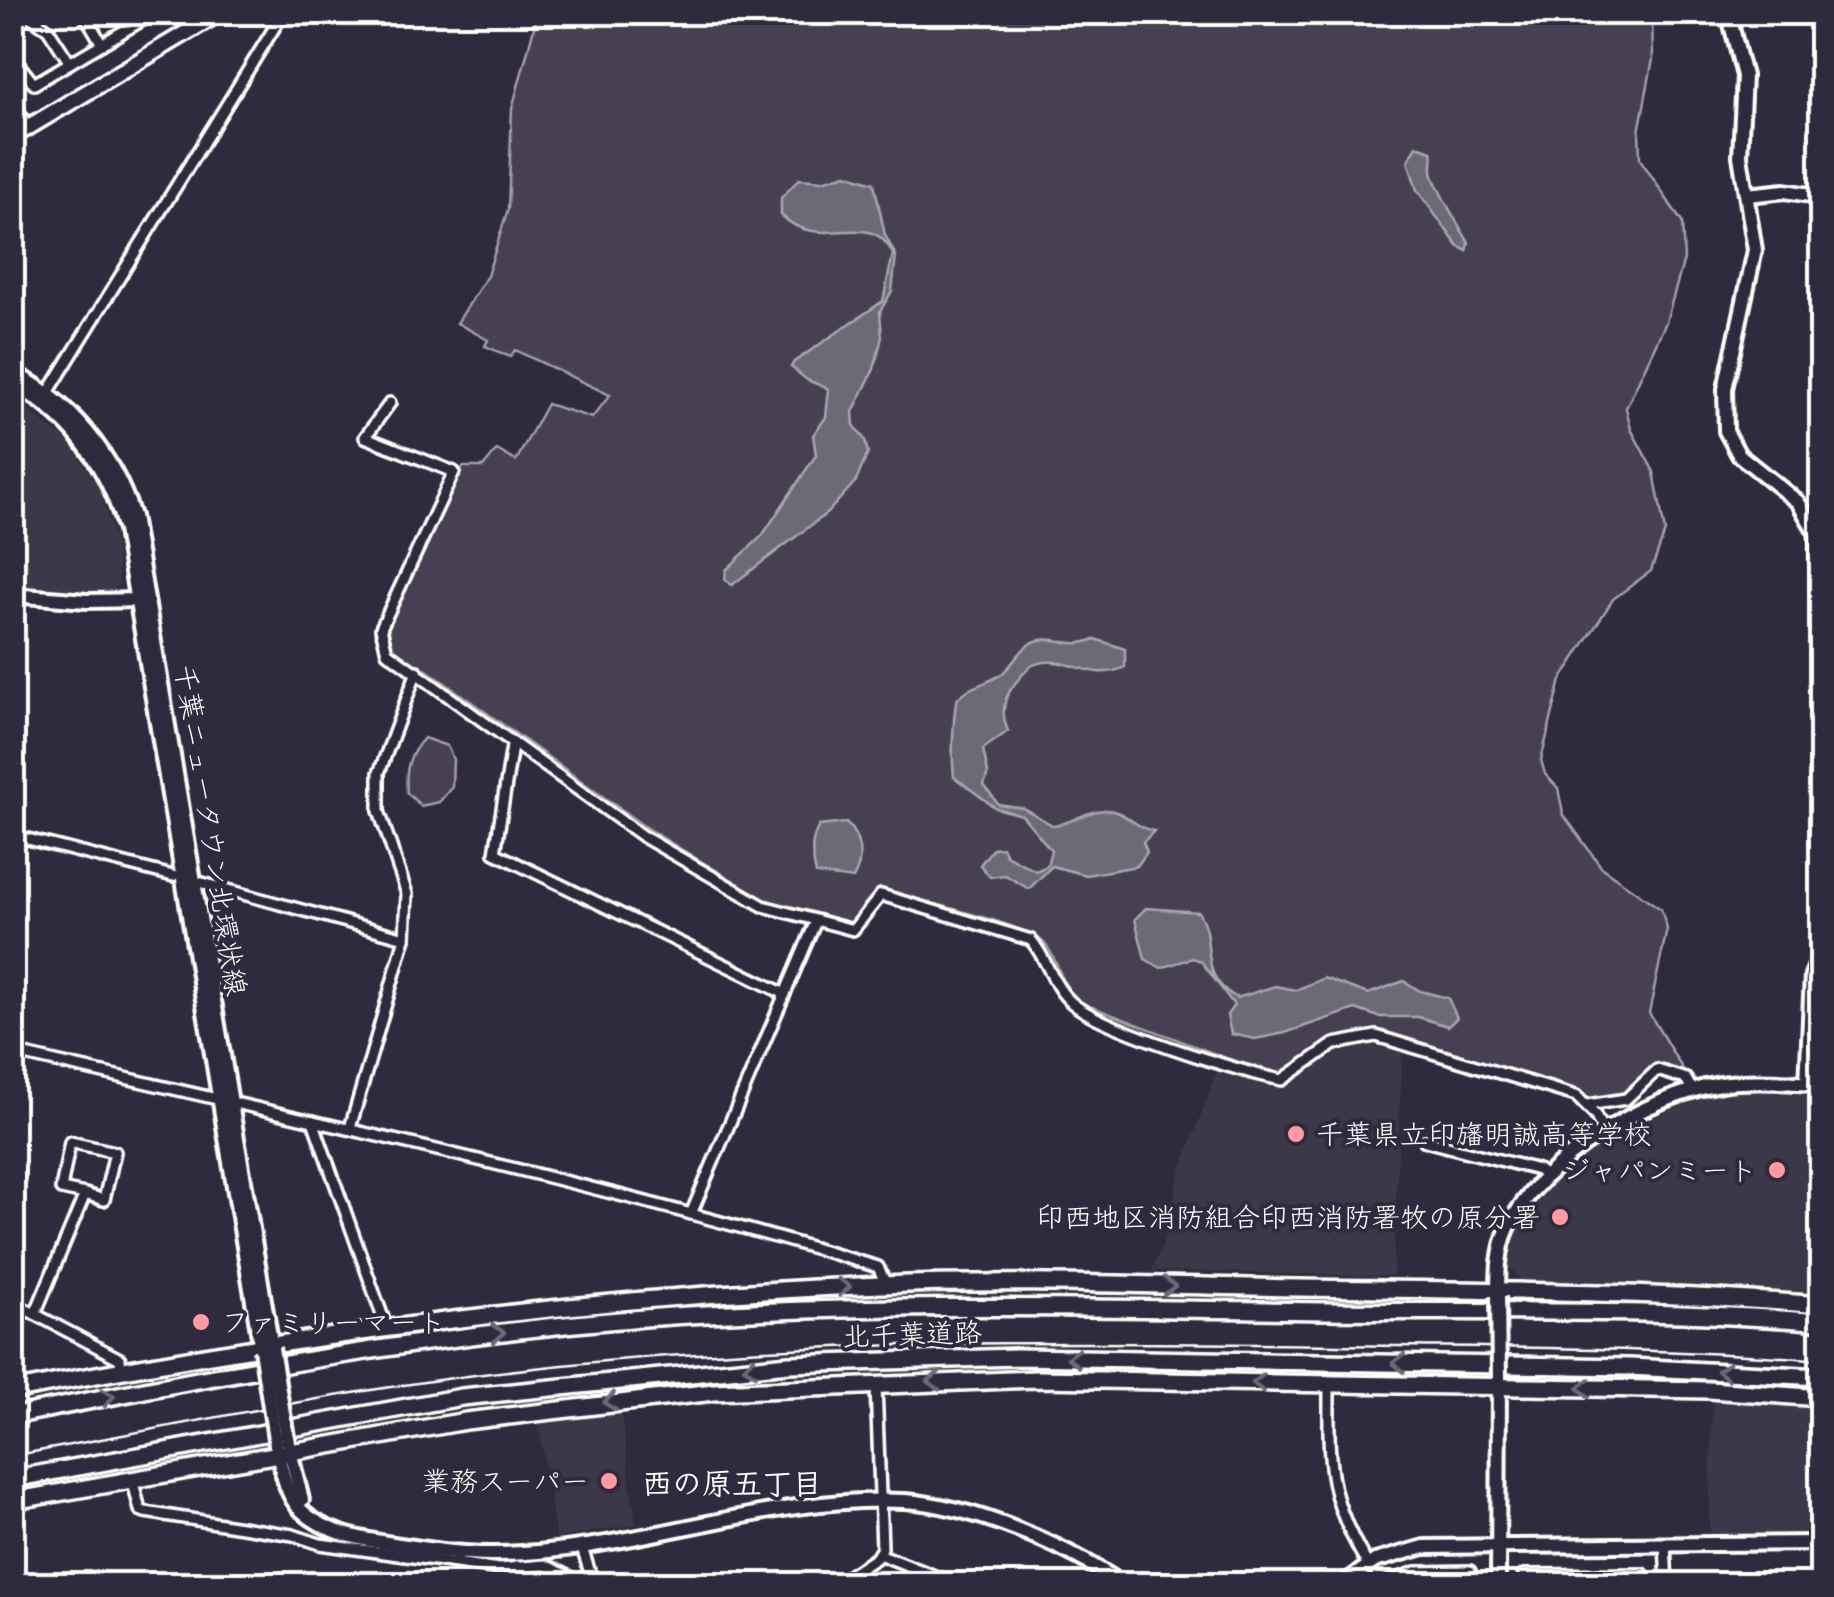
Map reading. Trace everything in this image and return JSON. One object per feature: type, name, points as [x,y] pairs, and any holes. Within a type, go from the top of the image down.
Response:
[{"type":"highway","name":"北千葉道路","points":[[12,1391],[386,1326],[636,1298],[886,1284],[1498,1293],[1822,1305]]},
{"type":"highway","name":"北千葉道路","points":[[12,1416],[319,1358],[461,1336],[644,1318],[888,1307],[1020,1306],[1632,1314],[1822,1322]]},
{"type":"highway","name":"北千葉道路","points":[[12,1478],[462,1397],[789,1364],[1017,1356],[1630,1366],[1822,1377]]},
{"type":"highway","name":"北千葉道路","points":[[12,1502],[283,1447],[626,1400],[876,1383],[1498,1382],[1822,1398]]},
{"type":"main road","points":[[12,137],[221,12]]},
{"type":"street","points":[[23,12],[48,29],[70,63]]},
{"type":"street","points":[[83,12],[102,44]]},
{"type":"street","points":[[131,12],[138,23]]},
{"type":"street","points":[[12,56],[34,84],[156,12]]},
{"type":"street","points":[[48,393],[284,12]]},
{"type":"street","points":[[1728,12],[1744,76],[1738,119],[1754,262],[1725,389],[1724,418],[1739,455],[1790,493],[1808,513],[1817,534],[1822,742]]},
{"type":"street","points":[[12,105],[28,128]]},
{"type":"street","points":[[1747,195],[1785,190],[1822,197]]},
{"type":"street","name":"千葉ニュータウン北環状線","points":[[12,372],[48,393],[82,425],[116,474],[133,516],[142,600],[283,1447],[302,1501],[327,1527],[358,1538],[469,1553],[516,1553],[580,1544]]},
{"type":"street","name":"千葉ニュータウン北環状線","points":[[12,383],[59,415],[102,468],[125,530],[195,881],[226,1103]]},
{"type":"street","points":[[390,403],[365,437],[454,472],[381,628],[386,652],[417,670],[512,746],[642,836],[763,906],[816,921],[853,930],[882,895],[1031,940],[1045,956],[1056,985],[1074,1005],[1101,1020],[1254,1074],[1282,1080],[1334,1044],[1376,1036],[1560,1090],[1588,1105],[1604,1133]]},
{"type":"street","points":[[12,594],[142,600]]},
{"type":"street","points":[[350,1128],[405,938],[407,894],[379,812],[379,772],[417,670]]},
{"type":"street","points":[[512,746],[495,853],[785,994]]},
{"type":"street","points":[[12,835],[173,876]]},
{"type":"street","points":[[195,881],[405,938]]},
{"type":"street","points":[[691,1214],[816,921]]},
{"type":"street","points":[[1498,1584],[1499,1254],[1508,1227],[1572,1152],[1693,1091],[1732,1082],[1814,1084],[1812,975],[1822,951]]},
{"type":"street","points":[[12,1052],[350,1128],[691,1214],[878,1267],[886,1284]]},
{"type":"street","points":[[1588,1105],[1626,1099],[1656,1070],[1686,1079],[1693,1091]]},
{"type":"street","points":[[314,1121],[386,1326]]},
{"type":"street","points":[[1424,1141],[1538,1170],[1547,1177]]},
{"type":"street","points":[[70,1142],[115,1152],[104,1200],[85,1194],[61,1189],[70,1142]]},
{"type":"street","points":[[35,1314],[85,1194]]},
{"type":"street","points":[[12,1302],[120,1359],[121,1370]]},
{"type":"street","points":[[836,1584],[882,1548],[876,1383]]},
{"type":"street","points":[[1328,1383],[1331,1489],[1344,1526],[1368,1565]]},
{"type":"street","points":[[132,1478],[145,1512],[292,1535],[320,1544],[499,1570],[546,1565],[580,1582],[594,1583],[580,1544],[768,1512],[878,1501],[959,1510],[1076,1558],[1122,1584]]},
{"type":"street","points":[[1343,1584],[1368,1565],[1412,1548],[1822,1543]]},
{"type":"street","points":[[1665,1544],[1667,1584]]},
{"type":"street","points":[[878,1554],[926,1579],[955,1584]]},
{"type":"street","points":[[518,1566],[519,1584]]},
{"type":"street","points":[[1382,1584],[1416,1572],[1470,1571],[1470,1584]]},
{"type":"street","points":[[1525,1584],[1524,1575],[1610,1579],[1642,1574],[1645,1584]]},
{"type":"shaded area","points":[[538,13],[1652,13],[1653,59],[1639,132],[1640,159],[1682,222],[1684,259],[1666,322],[1626,408],[1631,429],[1654,472],[1665,532],[1651,571],[1613,599],[1561,680],[1541,760],[1545,774],[1558,788],[1563,814],[1602,868],[1661,909],[1667,929],[1649,1013],[1685,1073],[1657,1065],[1621,1096],[1587,1099],[1361,1033],[1333,1042],[1286,1074],[1252,1068],[1079,1002],[1066,986],[1044,943],[1016,928],[881,890],[852,924],[765,900],[648,829],[427,670],[390,650],[386,627],[463,467],[483,467],[497,450],[516,461],[547,404],[592,418],[610,395],[515,350],[510,357],[485,346],[488,340],[457,323],[487,276],[508,209],[512,109]]},
{"type":"shaded area","points":[[1417,146],[1432,151],[1433,176],[1469,243],[1467,251],[1458,246],[1417,190],[1408,161]]},
{"type":"shaded area","points":[[846,174],[874,183],[885,235],[896,256],[892,291],[880,311],[882,337],[874,369],[853,412],[854,425],[865,440],[868,453],[856,481],[827,513],[732,585],[725,580],[726,570],[762,536],[816,455],[813,435],[826,417],[829,389],[807,380],[791,367],[883,301],[893,254],[883,240],[858,231],[812,231],[781,215],[781,198],[799,179],[822,181]]},
{"type":"shaded area","points":[[12,398],[70,443],[99,487],[116,544],[119,584],[108,595],[13,587]]},
{"type":"shaded area","points":[[1048,639],[1078,643],[1095,639],[1125,649],[1125,667],[1100,672],[1055,662],[1031,666],[1007,696],[1004,712],[1008,731],[983,749],[988,773],[984,785],[998,804],[1023,808],[1052,825],[1098,811],[1119,813],[1154,831],[1143,842],[1147,852],[1137,866],[1086,875],[1052,866],[1029,889],[1005,875],[990,877],[980,865],[993,848],[1002,847],[1006,855],[1036,871],[1047,866],[1051,850],[1022,815],[996,808],[954,777],[956,701],[966,691],[1004,672],[1034,642]]},
{"type":"shaded area","points":[[424,738],[447,746],[453,759],[452,787],[439,802],[421,806],[407,793],[407,777],[411,757]]},
{"type":"shaded area","points":[[846,823],[859,850],[859,865],[853,879],[816,874],[813,844],[819,826]]},
{"type":"shaded area","points":[[1146,908],[1198,912],[1207,934],[1211,968],[1224,989],[1237,998],[1275,986],[1296,990],[1324,978],[1368,994],[1404,981],[1420,991],[1448,998],[1457,1018],[1448,1026],[1418,1017],[1379,1017],[1355,1009],[1285,1033],[1255,1039],[1231,1034],[1227,1015],[1234,1005],[1201,961],[1193,958],[1161,968],[1145,959],[1135,919]]},
{"type":"shaded area","name":"千葉県立印旛明誠高等学校","points":[[1362,1042],[1402,1052],[1393,1276],[1152,1271],[1170,1223],[1176,1184],[1218,1068],[1280,1085],[1291,1083],[1336,1048]]},
{"type":"shaded area","points":[[1731,1091],[1821,1094],[1821,1295],[1523,1282],[1507,1265],[1518,1222],[1537,1196],[1599,1142],[1696,1098]]},
{"type":"shaded area","points":[[1712,1400],[1821,1408],[1821,1536],[1709,1537]]},
{"type":"shaded area","points":[[621,1413],[636,1525],[556,1538],[538,1421]]},
{"type":"railway","points":[[12,1456],[397,1386],[526,1369],[729,1352],[931,1344],[1134,1343],[1580,1349],[1822,1360]]},
{"type":"place","name":"千葉県立印旛明誠高等学校","points":[[1296,1134]]},
{"type":"place","name":"ジャパンミート","points":[[1777,1170]]},
{"type":"place","name":"印西地区消防組合印西消防署牧の原分署","points":[[1560,1217]]},
{"type":"place","name":"ファミリーマート","points":[[201,1322]]},
{"type":"place","name":"業務スーパー","points":[[609,1481]]},
{"type":"district","name":"西の原五丁目","points":[[732,1484]]}]
